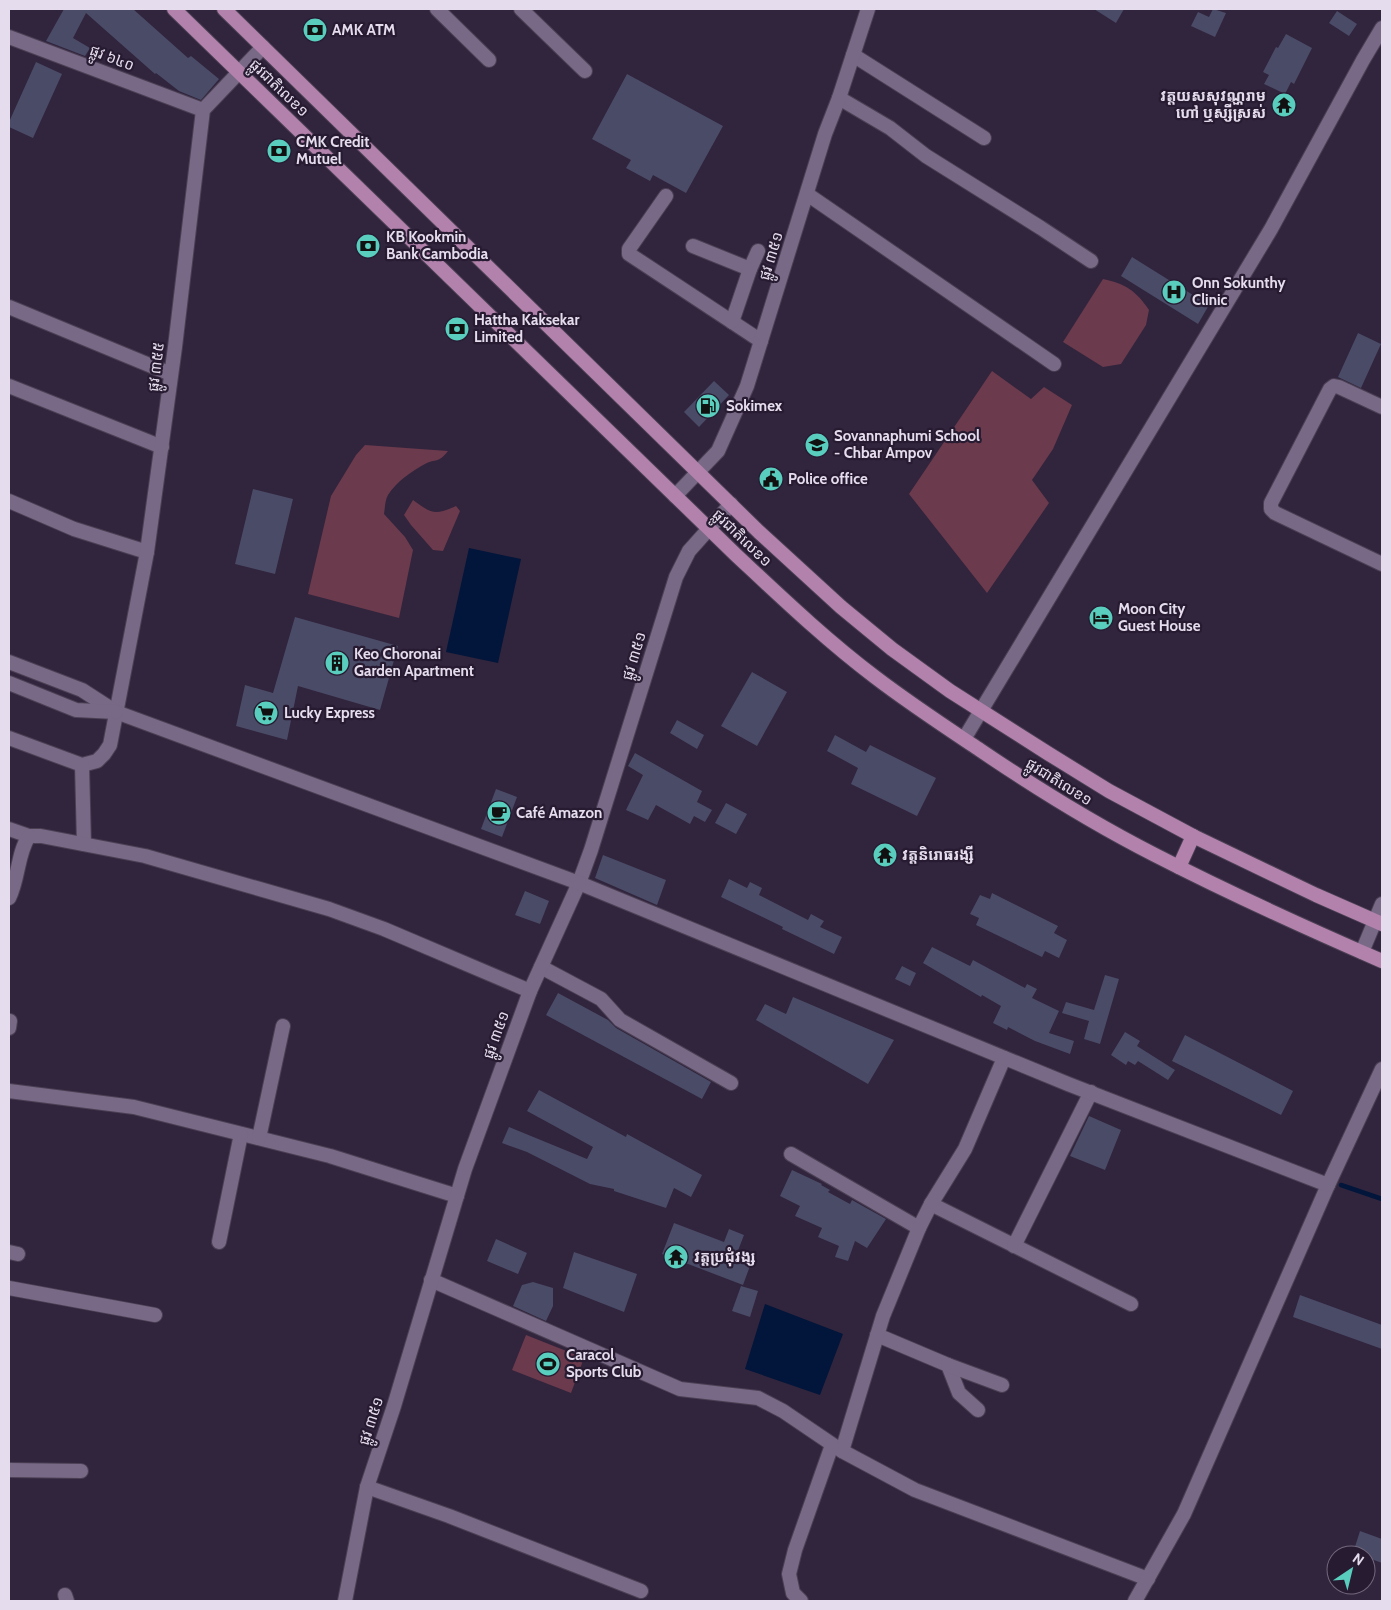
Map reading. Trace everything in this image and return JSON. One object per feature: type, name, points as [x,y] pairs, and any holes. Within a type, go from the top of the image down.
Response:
[{"type":"highway","name":"ផ្លូវជាតិលេខ១","points":[[174,9],[708,528],[823,635],[875,677],[1031,784],[1091,820],[1179,867],[1306,928],[1382,961]]},
{"type":"highway","name":"ផ្លូវជាតិលេខ១","points":[[224,9],[731,504],[841,607],[892,649],[950,691],[1109,791],[1193,836],[1316,895],[1378,922]]},
{"type":"highway","points":[[1179,867],[1193,836]]},
{"type":"street","points":[[437,9],[489,60]]},
{"type":"street","points":[[521,9],[585,71]]},
{"type":"street","name":"ផ្លូវ ៣៥១","points":[[675,496],[718,451],[746,386],[825,134],[839,98],[868,9]]},
{"type":"street","points":[[964,739],[1271,229],[1382,28]]},
{"type":"street","name":"ផ្លូវ ៦៤០","points":[[9,36],[203,110]]},
{"type":"street","points":[[203,110],[263,47]]},
{"type":"street","points":[[853,55],[984,138]]},
{"type":"street","points":[[839,98],[890,128],[926,156],[1041,228],[1091,262]]},
{"type":"street","name":"ផ្លូវ ៣៥៥","points":[[82,764],[96,761],[110,745],[147,552],[162,447],[203,110]]},
{"type":"street","points":[[807,194],[1054,364]]},
{"type":"street","points":[[666,196],[629,249],[629,254],[761,341]]},
{"type":"street","points":[[693,246],[750,269]]},
{"type":"street","points":[[732,322],[758,251]]},
{"type":"street","points":[[9,307],[171,374]]},
{"type":"street","points":[[9,386],[162,447]]},
{"type":"street","points":[[1382,407],[1339,387],[1334,386],[1330,388],[1271,503],[1271,508],[1275,513],[1382,564]]},
{"type":"street","points":[[9,502],[74,528],[147,552]]},
{"type":"street","name":"ផ្លូវ ៣៥១","points":[[345,1601],[367,1487],[487,1105],[530,991],[591,850],[676,577],[689,551],[731,504]]},
{"type":"street","points":[[9,662],[82,690],[116,712],[578,883],[1004,1058],[1328,1185]]},
{"type":"street","points":[[9,683],[76,710],[116,712]]},
{"type":"street","points":[[9,738],[82,764],[84,844]]},
{"type":"street","points":[[9,829],[29,836],[41,836],[145,856],[329,909],[384,929],[530,991]]},
{"type":"street","points":[[9,898],[17,877],[24,844],[29,836]]},
{"type":"street","points":[[1362,952],[1378,922],[1382,904]]},
{"type":"street","points":[[541,967],[601,999],[620,1020],[731,1083]]},
{"type":"street","points":[[258,1138],[283,1026]]},
{"type":"street","points":[[801,1601],[793,1593],[789,1574],[795,1550],[837,1448],[877,1335],[919,1228],[931,1204],[965,1149],[1004,1058]]},
{"type":"street","points":[[1135,1601],[1184,1514],[1328,1185],[1382,1070]]},
{"type":"street","points":[[9,1091],[134,1107],[330,1156],[457,1196]]},
{"type":"street","points":[[1014,1246],[1090,1092]]},
{"type":"street","points":[[219,1242],[241,1134]]},
{"type":"street","points":[[792,1154],[919,1228]]},
{"type":"street","points":[[931,1204],[1131,1304]]},
{"type":"street","points":[[431,1280],[680,1389],[758,1398],[783,1411],[837,1448],[915,1490],[1148,1579]]},
{"type":"street","points":[[9,1288],[155,1315]]},
{"type":"street","points":[[877,1335],[1002,1385]]},
{"type":"street","points":[[948,1365],[959,1393],[978,1410]]},
{"type":"street","points":[[9,1470],[81,1471]]},
{"type":"street","points":[[367,1487],[449,1516],[641,1591]]},
{"type":"shaded area","points":[[1103,279],[1130,289],[1149,310],[1146,325],[1121,364],[1103,367],[1063,342]]},
{"type":"shaded area","points":[[992,371],[1031,399],[1044,387],[1072,405],[1053,449],[1032,480],[1049,503],[987,593],[909,494]]},
{"type":"shaded area","points":[[365,445],[448,451],[439,459],[425,464],[405,477],[391,490],[386,499],[384,514],[405,537],[413,550],[399,618],[308,594],[331,496],[356,455]]},
{"type":"shaded area","points":[[413,500],[433,512],[443,511],[456,506],[460,511],[443,551],[433,550],[404,515]]},
{"type":"shaded area","name":"Caracol Sports Club","points":[[526,1335],[584,1358],[571,1393],[512,1370]]},
{"type":"water","points":[[469,548],[521,559],[498,663],[446,652]]},
{"type":"water","points":[[765,1304],[843,1334],[820,1395],[745,1369]]},
{"type":"building","points":[[64,9],[133,9],[188,58],[191,56],[219,79],[201,100],[179,91],[155,74],[86,13],[73,38],[90,48],[85,56],[46,41]]},
{"type":"building","points":[[1094,9],[1124,9],[1116,23]]},
{"type":"building","points":[[1213,9],[1226,13],[1215,37],[1191,26],[1198,12],[1209,17]]},
{"type":"building","points":[[1337,11],[1357,24],[1349,36],[1329,23]]},
{"type":"building","points":[[1286,34],[1312,48],[1294,84],[1291,82],[1285,94],[1264,84],[1269,75],[1263,72],[1276,47],[1278,48]]},
{"type":"building","points":[[36,62],[62,74],[33,138],[9,127],[9,122]]},
{"type":"building","points":[[627,74],[723,126],[686,193],[653,175],[650,181],[626,168],[631,160],[592,139]]},
{"type":"building","points":[[1132,257],[1209,305],[1198,324],[1121,276]]},
{"type":"building","points":[[1358,333],[1381,344],[1361,388],[1338,377]]},
{"type":"building","points":[[714,381],[729,395],[699,427],[684,412]]},
{"type":"building","points":[[253,489],[293,499],[275,574],[235,564]]},
{"type":"building","name":"Keo Choronai Garden Apartment","points":[[295,617],[398,646],[380,710],[298,686],[287,740],[236,726],[245,685],[273,693]]},
{"type":"building","points":[[752,672],[787,692],[757,746],[721,726]]},
{"type":"building","points":[[677,720],[704,735],[697,749],[670,733]]},
{"type":"building","points":[[835,735],[866,752],[870,745],[936,778],[917,816],[851,784],[858,768],[827,751]]},
{"type":"building","points":[[635,753],[702,791],[697,802],[712,810],[705,822],[694,816],[690,824],[656,805],[648,820],[626,810],[643,775],[628,766]]},
{"type":"building","name":"Café Amazon","points":[[496,789],[517,797],[502,837],[481,829]]},
{"type":"building","points":[[726,803],[747,814],[736,834],[715,823]]},
{"type":"building","points":[[603,855],[666,880],[657,905],[595,878]]},
{"type":"building","points":[[729,879],[747,888],[750,882],[762,888],[759,895],[808,920],[811,914],[824,921],[820,927],[842,937],[834,954],[721,897]]},
{"type":"building","points":[[525,891],[549,901],[540,924],[515,915]]},
{"type":"building","points":[[992,893],[1058,926],[1054,933],[1067,940],[1059,958],[1045,951],[1042,957],[976,925],[979,918],[970,914],[980,895],[990,899]]},
{"type":"building","points":[[932,947],[970,966],[973,960],[1025,988],[1027,984],[1037,989],[1032,998],[1059,1011],[1049,1033],[1074,1041],[1070,1054],[1035,1041],[1008,1027],[1007,1030],[993,1023],[1001,1006],[982,995],[981,997],[923,963]]},
{"type":"building","points":[[902,966],[916,973],[910,986],[895,979]]},
{"type":"building","points":[[1105,975],[1119,979],[1100,1044],[1084,1039],[1089,1021],[1062,1013],[1066,1002],[1094,1010]]},
{"type":"building","points":[[558,993],[608,1020],[616,1028],[711,1082],[702,1099],[546,1015]]},
{"type":"building","points":[[793,997],[894,1040],[868,1084],[756,1020],[765,1004],[786,1014]]},
{"type":"building","points":[[1125,1032],[1140,1041],[1137,1046],[1175,1070],[1168,1080],[1138,1061],[1135,1065],[1128,1061],[1126,1065],[1111,1055]]},
{"type":"building","points":[[1185,1035],[1293,1091],[1281,1115],[1172,1061]]},
{"type":"building","points":[[539,1090],[626,1137],[627,1134],[702,1175],[691,1197],[674,1188],[666,1208],[614,1191],[614,1189],[590,1184],[527,1152],[502,1143],[509,1127],[587,1159],[593,1147],[527,1111]]},
{"type":"building","points":[[1089,1116],[1121,1130],[1105,1170],[1070,1156]]},
{"type":"building","points":[[792,1170],[822,1184],[830,1190],[828,1192],[850,1204],[852,1200],[886,1219],[867,1248],[855,1241],[848,1261],[835,1257],[839,1246],[818,1237],[822,1228],[795,1216],[800,1206],[780,1196]]},
{"type":"building","points":[[674,1223],[724,1242],[729,1229],[744,1235],[734,1261],[750,1266],[743,1285],[662,1254]]},
{"type":"building","points":[[496,1239],[527,1253],[518,1274],[487,1261]]},
{"type":"building","points":[[574,1252],[637,1274],[624,1312],[563,1288]]},
{"type":"building","points":[[533,1282],[553,1288],[553,1306],[546,1321],[513,1306],[522,1285]]},
{"type":"building","points":[[741,1286],[758,1291],[750,1317],[732,1311]]},
{"type":"building","points":[[1300,1295],[1382,1325],[1382,1349],[1293,1317]]},
{"type":"building","points":[[1360,1531],[1382,1539],[1382,1563],[1376,1561],[1376,1545],[1356,1545]]},
{"type":"waterway","points":[[1341,1185],[1382,1199]]},
{"type":"place","name":"AMK ATM","points":[[315,30]]},
{"type":"place","name":"វត្តយសសុវណ្ណរាម ហៅ ឬស្សីស្រស់","points":[[1284,105]]},
{"type":"place","name":"CMK Credit Mutuel","points":[[279,151]]},
{"type":"place","name":"KB Kookmin Bank Cambodia","points":[[368,246]]},
{"type":"place","name":"Onn Sokunthy Clinic","points":[[1174,292]]},
{"type":"place","name":"Hattha Kaksekar Limited","points":[[457,329]]},
{"type":"place","name":"Sokimex","points":[[708,406]]},
{"type":"place","name":"Sovannaphumi School - Chbar Ampov","points":[[817,445]]},
{"type":"place","name":"Police office","points":[[771,479]]},
{"type":"place","name":"Moon City Guest House","points":[[1101,618]]},
{"type":"place","name":"Keo Choronai Garden Apartment","points":[[337,663]]},
{"type":"place","name":"Lucky Express","points":[[266,713]]},
{"type":"place","name":"Café Amazon","points":[[499,813]]},
{"type":"place","name":"វត្តនិរោធរង្សី","points":[[885,855]]},
{"type":"place","name":"វត្តប្រជុំវង្ស","points":[[676,1257]]},
{"type":"place","name":"Caracol Sports Club","points":[[548,1364]]}]
